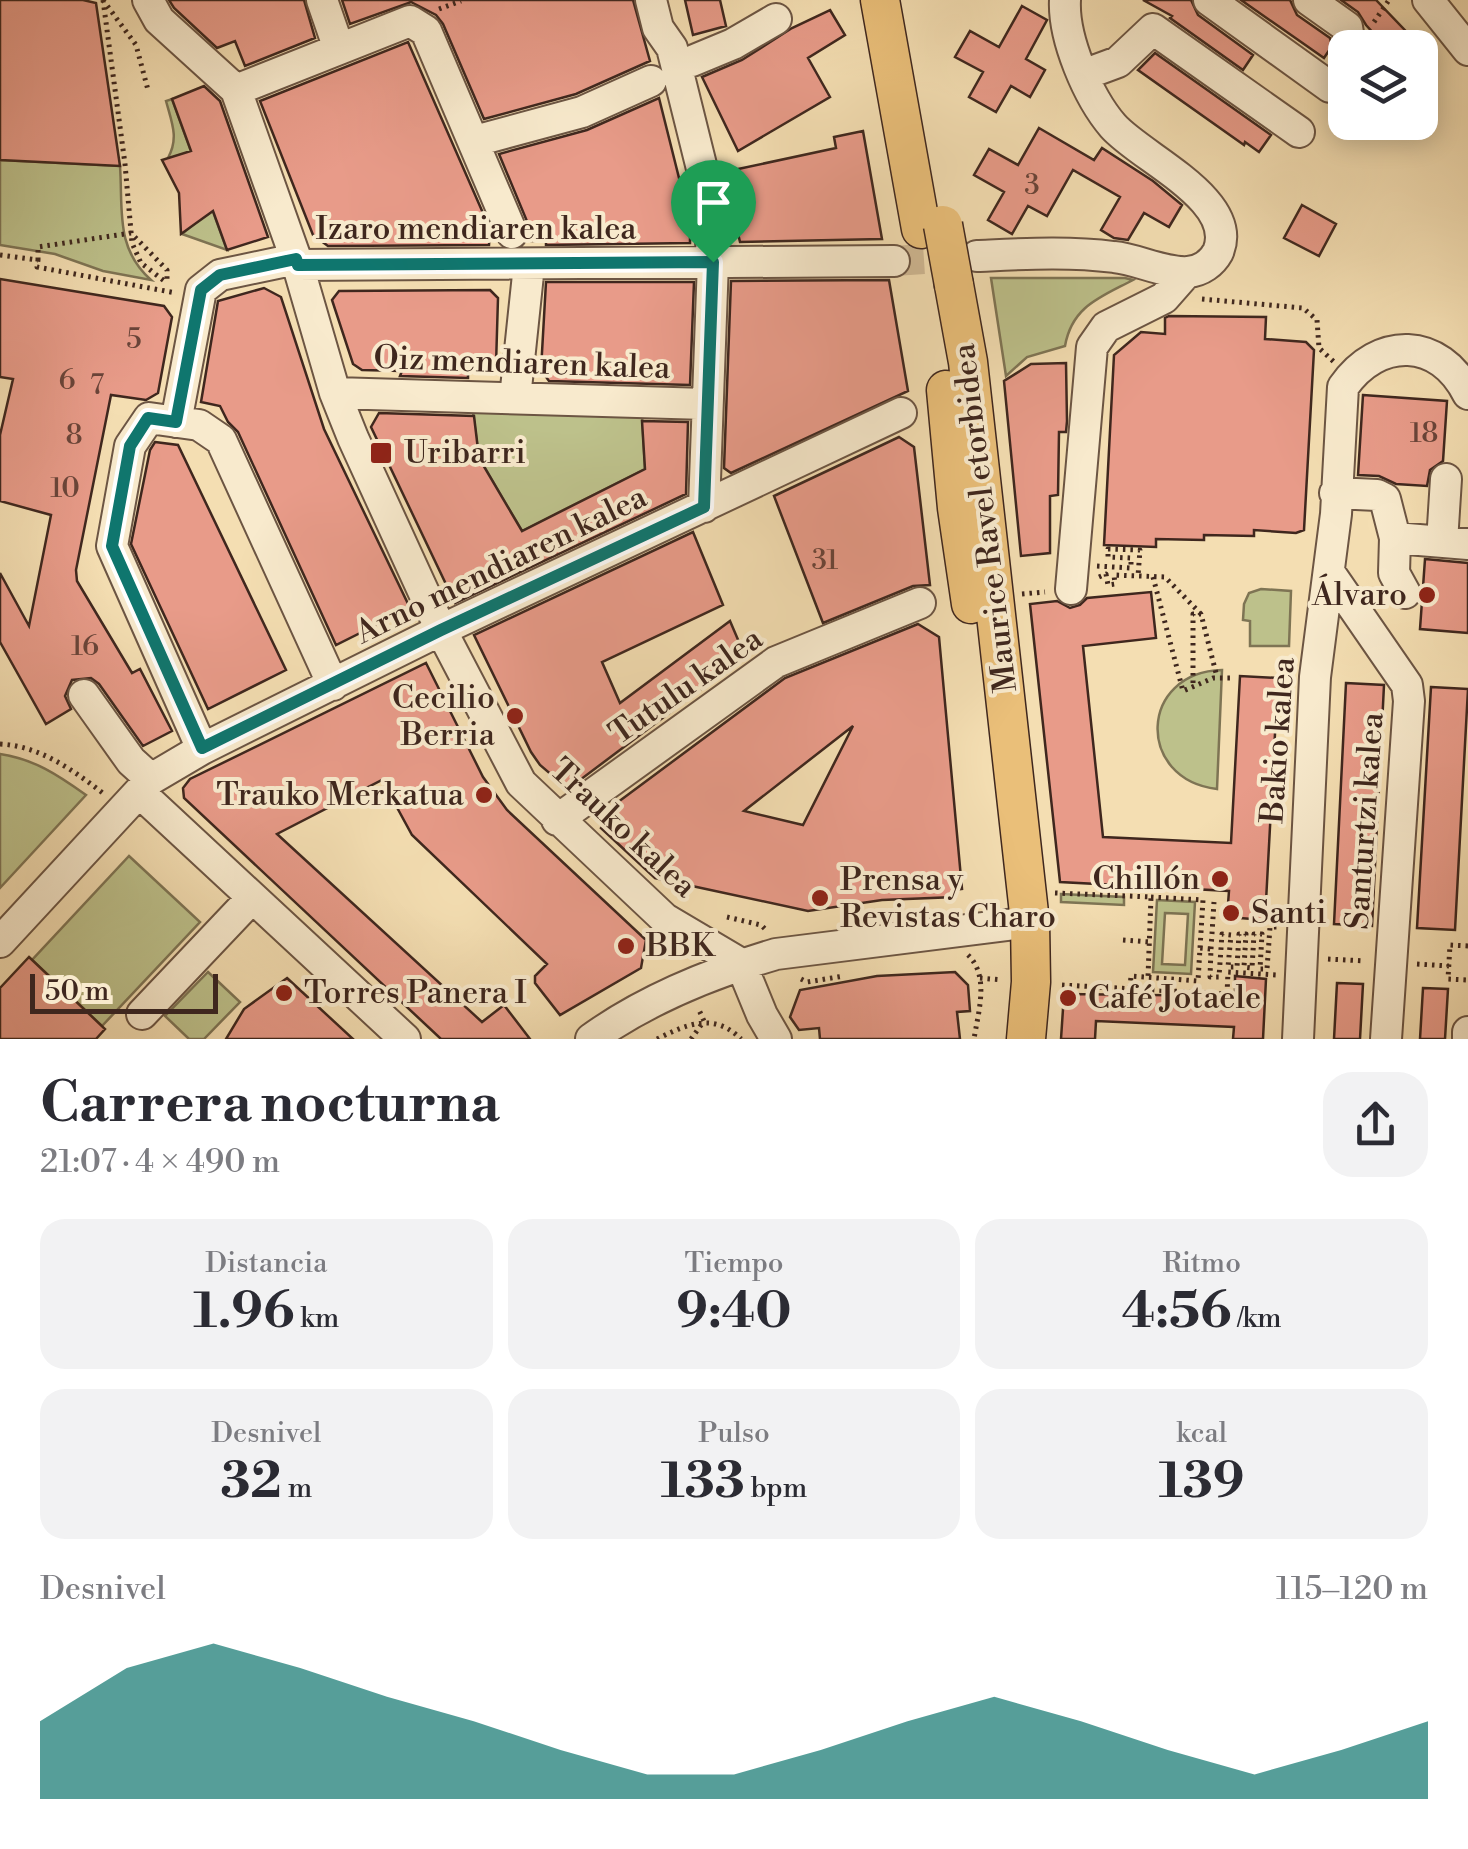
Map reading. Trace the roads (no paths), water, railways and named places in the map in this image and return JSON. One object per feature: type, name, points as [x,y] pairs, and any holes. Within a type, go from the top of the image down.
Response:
[{"type":"main road","name":"Maurice Ravel etorbidea","points":[[880,0],[932,227],[954,277],[968,362],[997,613],[1018,923],[999,1039]]},
{"type":"main road","name":"Maurice Ravel etorbidea","points":[[902,0],[932,227]]},
{"type":"main road","name":"Maurice Ravel etorbidea","points":[[954,277],[944,367],[957,508],[1018,923],[1032,982],[1026,1039]]},
{"type":"street","name":"Trauko kalea","points":[[148,0],[159,20],[236,90],[297,262],[335,392],[441,630],[521,783],[665,918],[741,964]]},
{"type":"street","points":[[322,0],[339,48]]},
{"type":"street","points":[[651,0],[658,28],[672,48],[705,182],[713,262],[704,507]]},
{"type":"street","points":[[954,277],[1102,256],[1186,273],[1203,268],[1215,258],[1222,240],[1219,219],[1205,201],[1114,127],[1088,88],[1064,16],[1065,0]]},
{"type":"street","points":[[1209,0],[1328,85]]},
{"type":"street","points":[[1309,0],[1347,30]]},
{"type":"street","points":[[1428,0],[1468,50]]},
{"type":"street","points":[[236,90],[421,16],[512,233]]},
{"type":"street","points":[[692,61],[733,44],[776,18]]},
{"type":"street","points":[[1083,75],[1118,62],[1153,28],[1299,132]]},
{"type":"street","points":[[475,141],[582,112],[650,80]]},
{"type":"street","name":"Izaro mendiaren kalea","points":[[187,423],[201,290],[220,275],[297,262],[529,265],[894,261]]},
{"type":"street","points":[[514,398],[529,265]]},
{"type":"street","points":[[1071,589],[1092,347],[1106,327],[1164,298],[1186,273]]},
{"type":"street","name":"Bakio kalea","points":[[1298,1039],[1315,678],[1336,514],[1343,387],[1350,376],[1375,356],[1407,350],[1442,360],[1460,377],[1468,394]]},
{"type":"street","name":"Oiz mendiaren kalea","points":[[335,392],[706,404]]},
{"type":"street","name":"Arno mendiaren kalea","points":[[0,942],[145,786],[202,748],[441,630],[901,413]]},
{"type":"street","points":[[202,748],[112,546],[130,446],[148,418],[187,423],[325,688]]},
{"type":"street","points":[[1395,538],[1455,543],[1446,479]]},
{"type":"street","points":[[1335,493],[1377,495],[1384,499],[1395,538],[1394,573],[1404,593]]},
{"type":"street","name":"Santurtzi kalea","points":[[1329,572],[1407,685],[1386,1039]]},
{"type":"street","name":"Tutulu kalea","points":[[557,820],[776,662],[920,603]]},
{"type":"street","points":[[84,694],[145,786],[252,898],[405,1039]]},
{"type":"street","points":[[142,1014],[252,898]]},
{"type":"street","points":[[591,1039],[624,1015],[741,964],[776,954],[1018,923]]},
{"type":"street","points":[[741,964],[776,1039]]},
{"type":"tunnel","points":[[894,261],[971,256]]},
{"type":"place","name":"Uribarri","points":[[381,453]]},
{"type":"place","name":"Álvaro","points":[[1427,595]]},
{"type":"place","name":"Cecilio Berria","points":[[515,716]]},
{"type":"place","name":"Trauko Merkatua","points":[[484,795]]},
{"type":"place","name":"Chillón","points":[[1220,879]]},
{"type":"place","name":"Prensa y Revistas Charo","points":[[820,898]]},
{"type":"place","name":"Santi","points":[[1231,913]]},
{"type":"place","name":"BBK","points":[[626,946]]},
{"type":"place","name":"Torres Panera I","points":[[284,993]]},
{"type":"place","name":"Café Jotaele","points":[[1068,998]]}]
